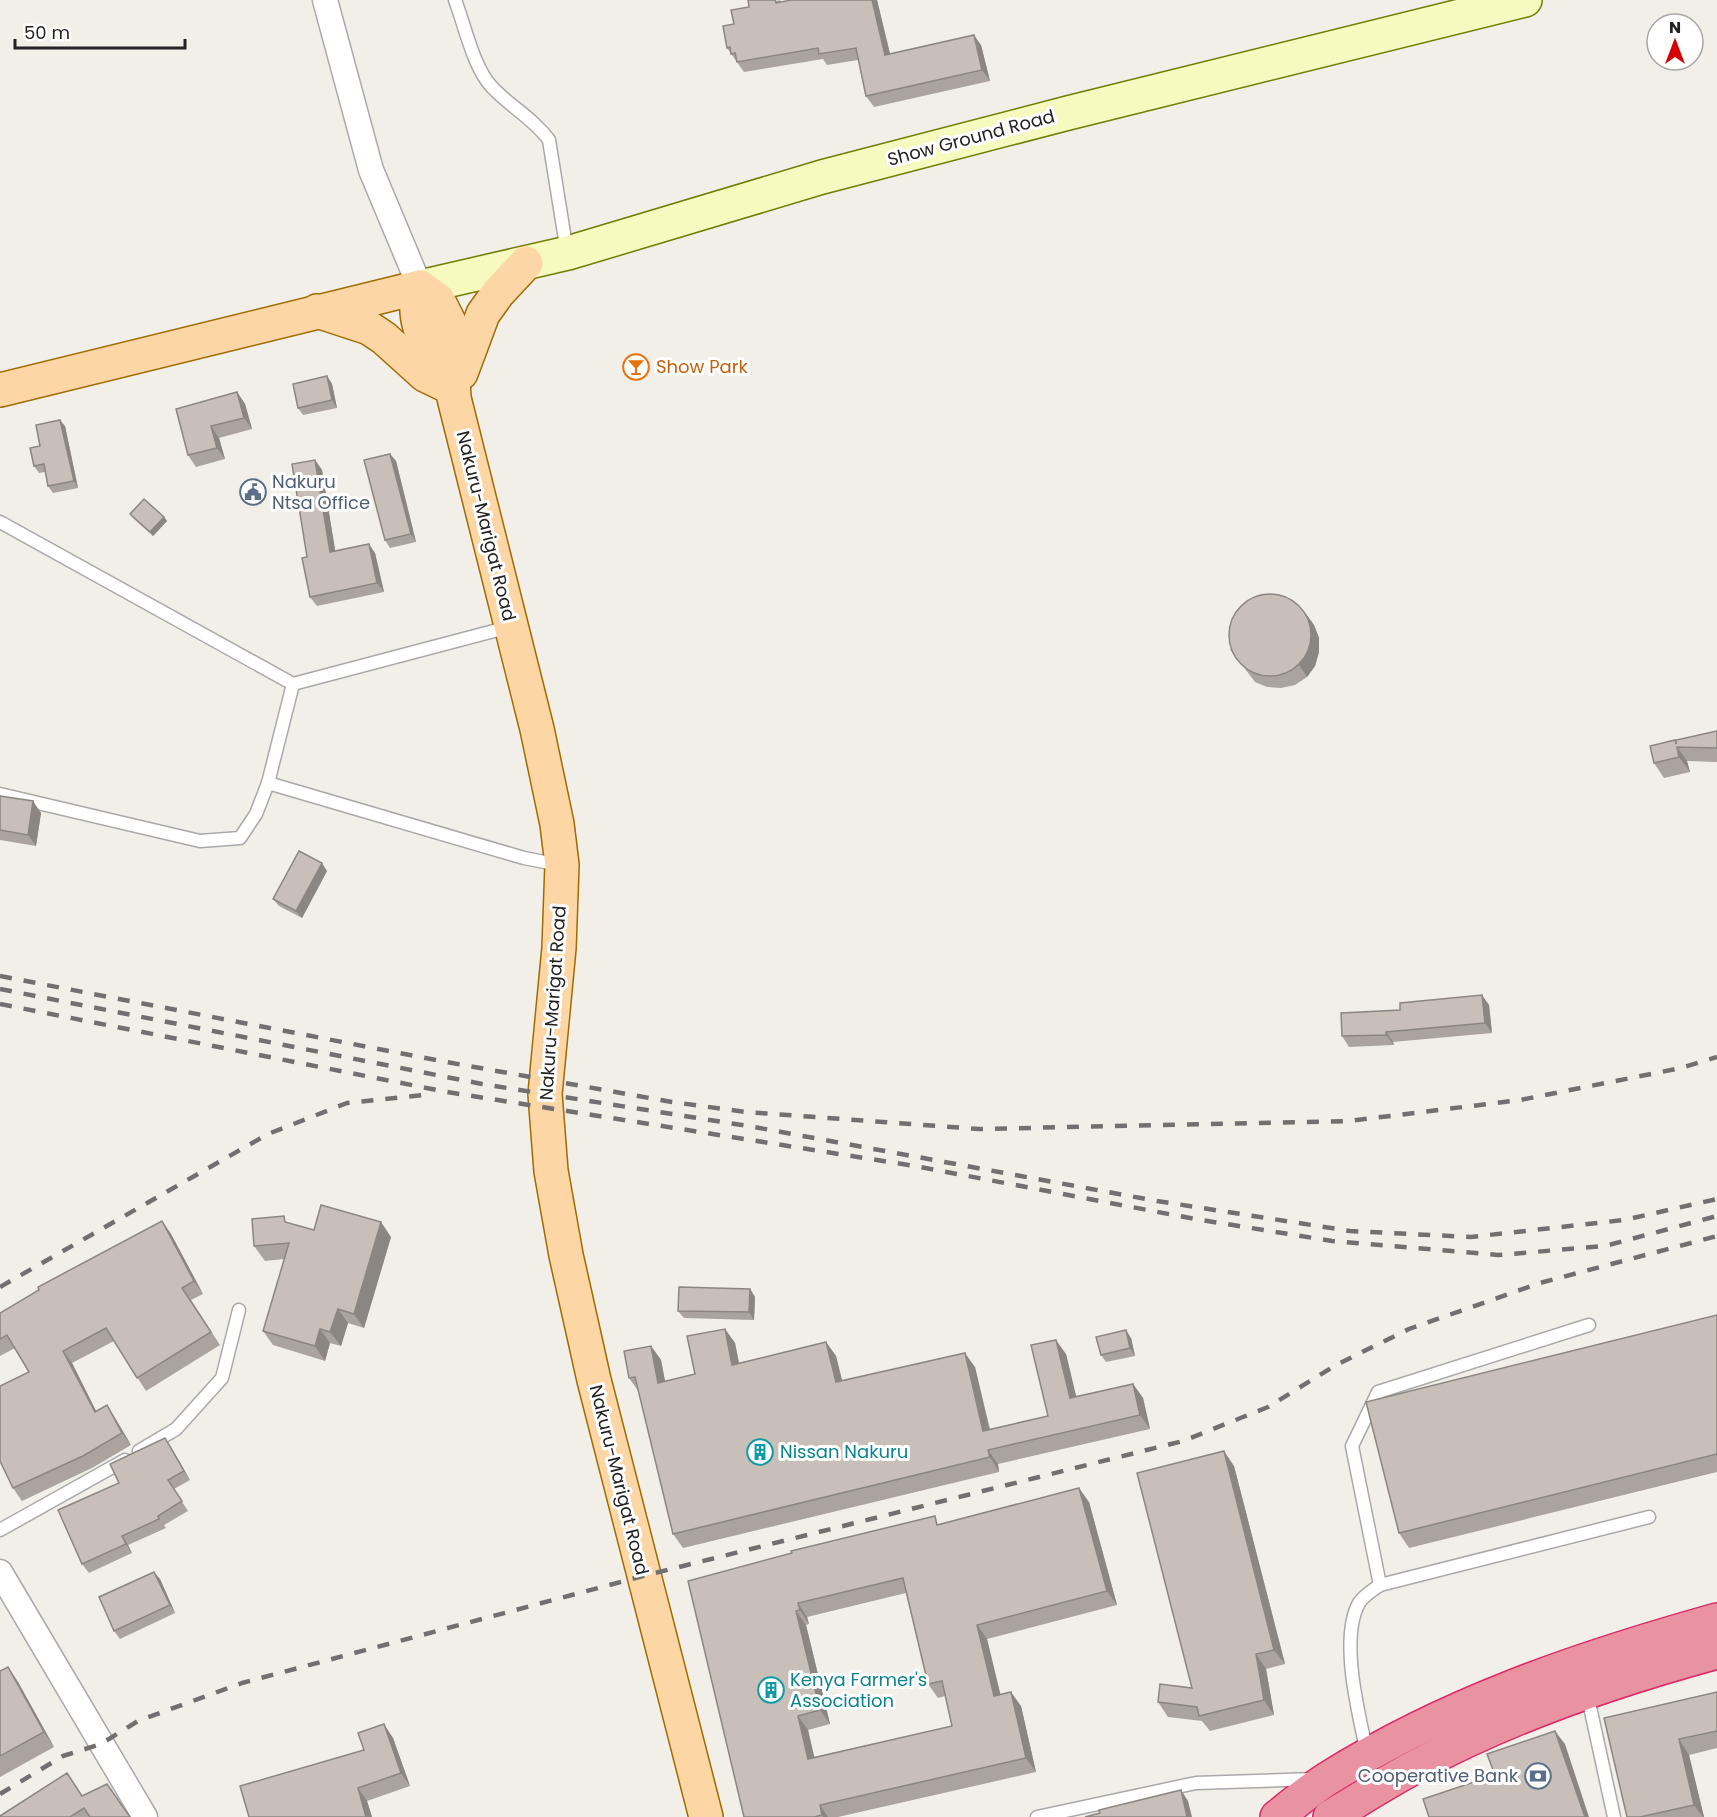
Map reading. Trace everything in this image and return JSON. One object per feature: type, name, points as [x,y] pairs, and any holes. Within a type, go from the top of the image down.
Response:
[{"type":"highway","points":[[1277,1817],[1326,1779],[1429,1722],[1497,1692],[1607,1650],[1717,1620]]},
{"type":"highway","points":[[1330,1817],[1413,1767],[1485,1733],[1587,1693],[1717,1652]]},
{"type":"main road","name":"Show Ground Road","points":[[420,287],[568,253],[822,177],[1068,113],[1525,0]]},
{"type":"main road","points":[[317,311],[369,328],[384,338],[425,375],[452,390],[483,314],[498,293],[526,263]]},
{"type":"main road","points":[[0,390],[420,287]]},
{"type":"main road","name":"Nakuru-Marigat Road","points":[[420,287],[438,300],[450,324],[452,390],[511,626],[557,824],[562,866],[559,948],[545,1080],[551,1171],[566,1255],[594,1380],[706,1817]]},
{"type":"street","points":[[325,0],[371,170],[420,287]]},
{"type":"street","points":[[0,1572],[145,1817]]},
{"type":"lane","points":[[455,0],[480,72],[491,87],[527,116],[549,140],[568,253]]},
{"type":"lane","points":[[0,522],[293,684],[511,626]]},
{"type":"lane","points":[[0,794],[200,841],[240,838],[256,814],[268,783],[293,684]]},
{"type":"lane","points":[[268,783],[524,858],[562,866]]},
{"type":"lane","points":[[0,1530],[176,1429],[222,1378],[239,1310]]},
{"type":"lane","points":[[1380,1585],[1352,1446],[1378,1392],[1589,1325]]},
{"type":"lane","points":[[1368,1756],[1353,1685],[1351,1628],[1359,1602],[1380,1585],[1649,1517]]},
{"type":"lane","points":[[1587,1693],[1614,1817]]},
{"type":"lane","points":[[1037,1817],[1196,1783],[1326,1779]]},
{"type":"building","points":[[748,0],[775,0],[776,3],[791,0],[872,0],[885,55],[974,35],[982,70],[866,96],[856,48],[819,54],[818,48],[737,62],[735,53],[731,54],[730,47],[727,48],[723,26],[734,24],[731,10],[749,7]]},
{"type":"building","points":[[327,376],[332,400],[298,408],[293,384]]},
{"type":"building","points":[[237,392],[244,418],[211,426],[217,448],[188,455],[176,409]]},
{"type":"building","points":[[60,420],[74,481],[48,486],[44,464],[34,466],[30,448],[40,446],[36,425]]},
{"type":"building","points":[[390,454],[411,534],[385,540],[364,460]]},
{"type":"building","points":[[315,460],[330,552],[369,544],[377,583],[310,597],[302,558],[307,557],[292,464]]},
{"type":"building","points":[[144,499],[164,517],[150,532],[130,514]]},
{"type":"building","points":[[1262,594],[1278,594],[1293,601],[1304,612],[1311,627],[1308,651],[1299,664],[1278,676],[1262,676],[1247,669],[1236,658],[1229,643],[1229,627],[1236,612],[1247,601]]},
{"type":"building","points":[[1717,731],[1717,748],[1677,747],[1679,757],[1654,763],[1650,746],[1675,740],[1676,744],[1676,740]]},
{"type":"building","points":[[0,796],[33,801],[28,835],[0,830]]},
{"type":"building","points":[[299,851],[322,863],[296,911],[273,899]]},
{"type":"building","points":[[1482,995],[1485,1023],[1386,1032],[1386,1035],[1342,1036],[1341,1013],[1400,1010],[1400,1003]]},
{"type":"building","points":[[321,1205],[381,1222],[354,1314],[338,1309],[330,1332],[320,1329],[315,1346],[263,1331],[289,1243],[254,1246],[252,1219],[284,1216],[285,1222],[314,1230]]},
{"type":"building","points":[[162,1221],[194,1281],[182,1288],[211,1332],[137,1378],[106,1328],[63,1351],[95,1412],[107,1405],[122,1433],[83,1456],[13,1488],[0,1461],[0,1386],[29,1372],[7,1335],[0,1339],[0,1313],[39,1290],[38,1287]]},
{"type":"building","points":[[679,1287],[750,1289],[749,1312],[678,1311]]},
{"type":"building","points":[[1717,1315],[1717,1454],[1399,1533],[1366,1402]]},
{"type":"building","points":[[725,1329],[732,1365],[826,1342],[836,1382],[965,1353],[983,1431],[1048,1416],[1031,1345],[1056,1340],[1070,1398],[1133,1384],[1140,1415],[988,1450],[990,1457],[673,1534],[635,1377],[629,1378],[624,1351],[651,1346],[658,1383],[695,1374],[687,1336]]},
{"type":"building","points":[[1126,1330],[1130,1348],[1101,1355],[1096,1337]]},
{"type":"building","points":[[165,1438],[184,1471],[168,1480],[182,1501],[158,1516],[159,1519],[122,1536],[126,1544],[82,1564],[58,1510],[119,1483],[110,1464]]},
{"type":"building","points":[[1224,1451],[1274,1650],[1256,1654],[1264,1700],[1199,1716],[1197,1707],[1158,1702],[1160,1684],[1192,1688],[1137,1473]]},
{"type":"building","points":[[1079,1488],[1107,1591],[977,1625],[994,1696],[1011,1692],[1026,1758],[820,1805],[822,1815],[814,1817],[744,1817],[688,1581],[792,1553],[791,1551],[935,1516],[937,1525]],"holes":[[[903,1578],[928,1684],[942,1681],[952,1726],[808,1759],[798,1716],[820,1710],[796,1611],[800,1610],[798,1603]]]},
{"type":"building","points":[[154,1572],[170,1605],[114,1631],[99,1597]]},
{"type":"building","points":[[8,1667],[44,1732],[0,1756],[0,1671]]},
{"type":"building","points":[[1717,1692],[1717,1731],[1679,1739],[1694,1805],[1640,1817],[1627,1817],[1604,1718]]},
{"type":"building","points":[[384,1724],[401,1773],[358,1788],[366,1817],[249,1817],[240,1786],[364,1750],[358,1733]]},
{"type":"building","points":[[1555,1731],[1585,1817],[1429,1817],[1423,1799],[1495,1775],[1487,1754]]},
{"type":"building","points":[[67,1773],[82,1796],[107,1784],[130,1817],[90,1817],[84,1808],[70,1817],[0,1817],[0,1816]]},
{"type":"building","points":[[1181,1790],[1187,1817],[1085,1817],[1100,1813],[1099,1810]]},
{"type":"railway","points":[[0,976],[446,1062],[672,1102],[746,1112],[979,1129],[1349,1121],[1520,1100],[1681,1068],[1717,1057]]},
{"type":"railway","points":[[0,989],[482,1084],[754,1127],[1157,1201],[1350,1231],[1471,1237],[1624,1220],[1717,1199]]},
{"type":"railway","points":[[0,1004],[447,1092],[915,1166],[1195,1219],[1332,1241],[1498,1255],[1605,1246],[1717,1216]]},
{"type":"railway","points":[[0,1287],[268,1134],[347,1103],[433,1094]]},
{"type":"railway","points":[[0,1794],[63,1756],[101,1744],[138,1721],[242,1683],[643,1576],[1183,1441],[1268,1407],[1336,1365],[1409,1329],[1540,1283],[1717,1236]]},
{"type":"place","name":"Show Park","points":[[636,367]]},
{"type":"place","name":"Nakuru Ntsa Office","points":[[253,492]]},
{"type":"place","name":"Nissan Nakuru","points":[[760,1452]]},
{"type":"place","name":"Kenya Farmer's Association","points":[[771,1690]]},
{"type":"place","name":"Cooperative Bank","points":[[1538,1776]]}]
